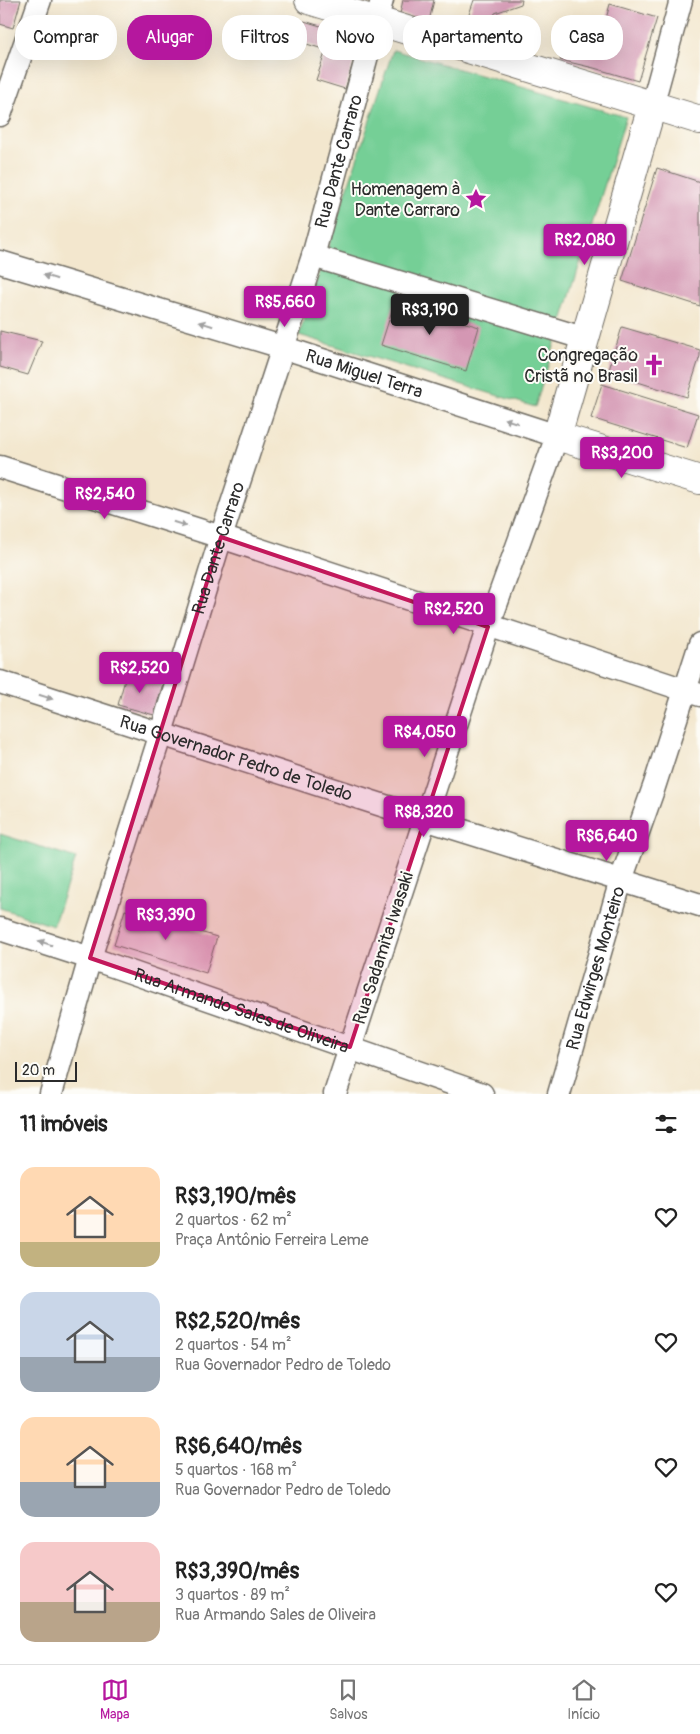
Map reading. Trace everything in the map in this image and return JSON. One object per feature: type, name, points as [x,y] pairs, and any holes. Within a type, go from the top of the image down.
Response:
[{"type":"main road","points":[[309,0],[379,10],[652,106],[700,120]]},
{"type":"main road","name":"Rua Sadamita Iwasaki","points":[[557,436],[652,106]]},
{"type":"main road","name":"Rua Miguel Terra","points":[[557,436],[700,480]]},
{"type":"street","points":[[0,115],[40,0]]},
{"type":"street","name":"Rua Sadamita Iwasaki","points":[[652,106],[681,0]]},
{"type":"street","name":"Rua Dante Carraro","points":[[51,1094],[90,958],[221,537],[313,256],[379,10]]},
{"type":"street","points":[[313,256],[586,339]]},
{"type":"street","name":"Rua Miguel Terra","points":[[0,262],[282,347],[557,436]]},
{"type":"street","name":"Rua Sadamita Iwasaki","points":[[335,1094],[488,627],[557,436]]},
{"type":"street","points":[[0,467],[221,537],[488,627],[692,692]]},
{"type":"street","name":"Rua Edwirges Monteiro","points":[[559,1094],[621,880],[654,787],[692,692],[700,644]]},
{"type":"street","name":"Rua Governador Pedro de Toledo","points":[[0,682],[425,819],[700,905]]},
{"type":"street","name":"Rua Armando Sales de Oliveira","points":[[0,929],[350,1047],[482,1094]]},
{"type":"highlighted area","points":[[221,537],[488,627],[350,1047],[90,958]]},
{"type":"green space","points":[[393,50],[403,53],[403,60],[428,60],[626,117],[535,407],[299,335],[390,60],[393,60]]},
{"type":"green space","points":[[0,834],[76,858],[53,926],[0,908]]},
{"type":"building","points":[[0,0],[21,0],[17,15],[15,15],[13,28],[0,24]]},
{"type":"building","points":[[403,0],[434,0],[430,15],[400,14]]},
{"type":"building","points":[[474,0],[522,0],[521,4],[495,13],[494,15],[469,15]]},
{"type":"building","points":[[610,4],[657,18],[638,81],[560,60],[623,60],[623,15],[607,15]]},
{"type":"building","points":[[307,22],[317,25],[317,47],[307,44]]},
{"type":"building","points":[[323,60],[354,60],[345,89],[316,80]]},
{"type":"building","points":[[657,168],[700,182],[700,306],[622,281]]},
{"type":"building","points":[[395,301],[479,327],[466,371],[381,345]]},
{"type":"building","name":"Congregação Cristã no Brasil","points":[[622,327],[700,350],[700,356],[687,397],[608,373]]},
{"type":"building","points":[[0,331],[42,341],[28,375],[0,367]]},
{"type":"building","points":[[602,384],[698,414],[687,448],[591,418]]},
{"type":"building","points":[[127,672],[163,683],[154,715],[118,705]]},
{"type":"building","points":[[125,910],[217,937],[206,973],[114,945]]},
{"type":"place","name":"Homenagem à Dante Carraro","points":[[476,199]]},
{"type":"place","name":"Congregação Cristã no Brasil","points":[[654,365]]}]
